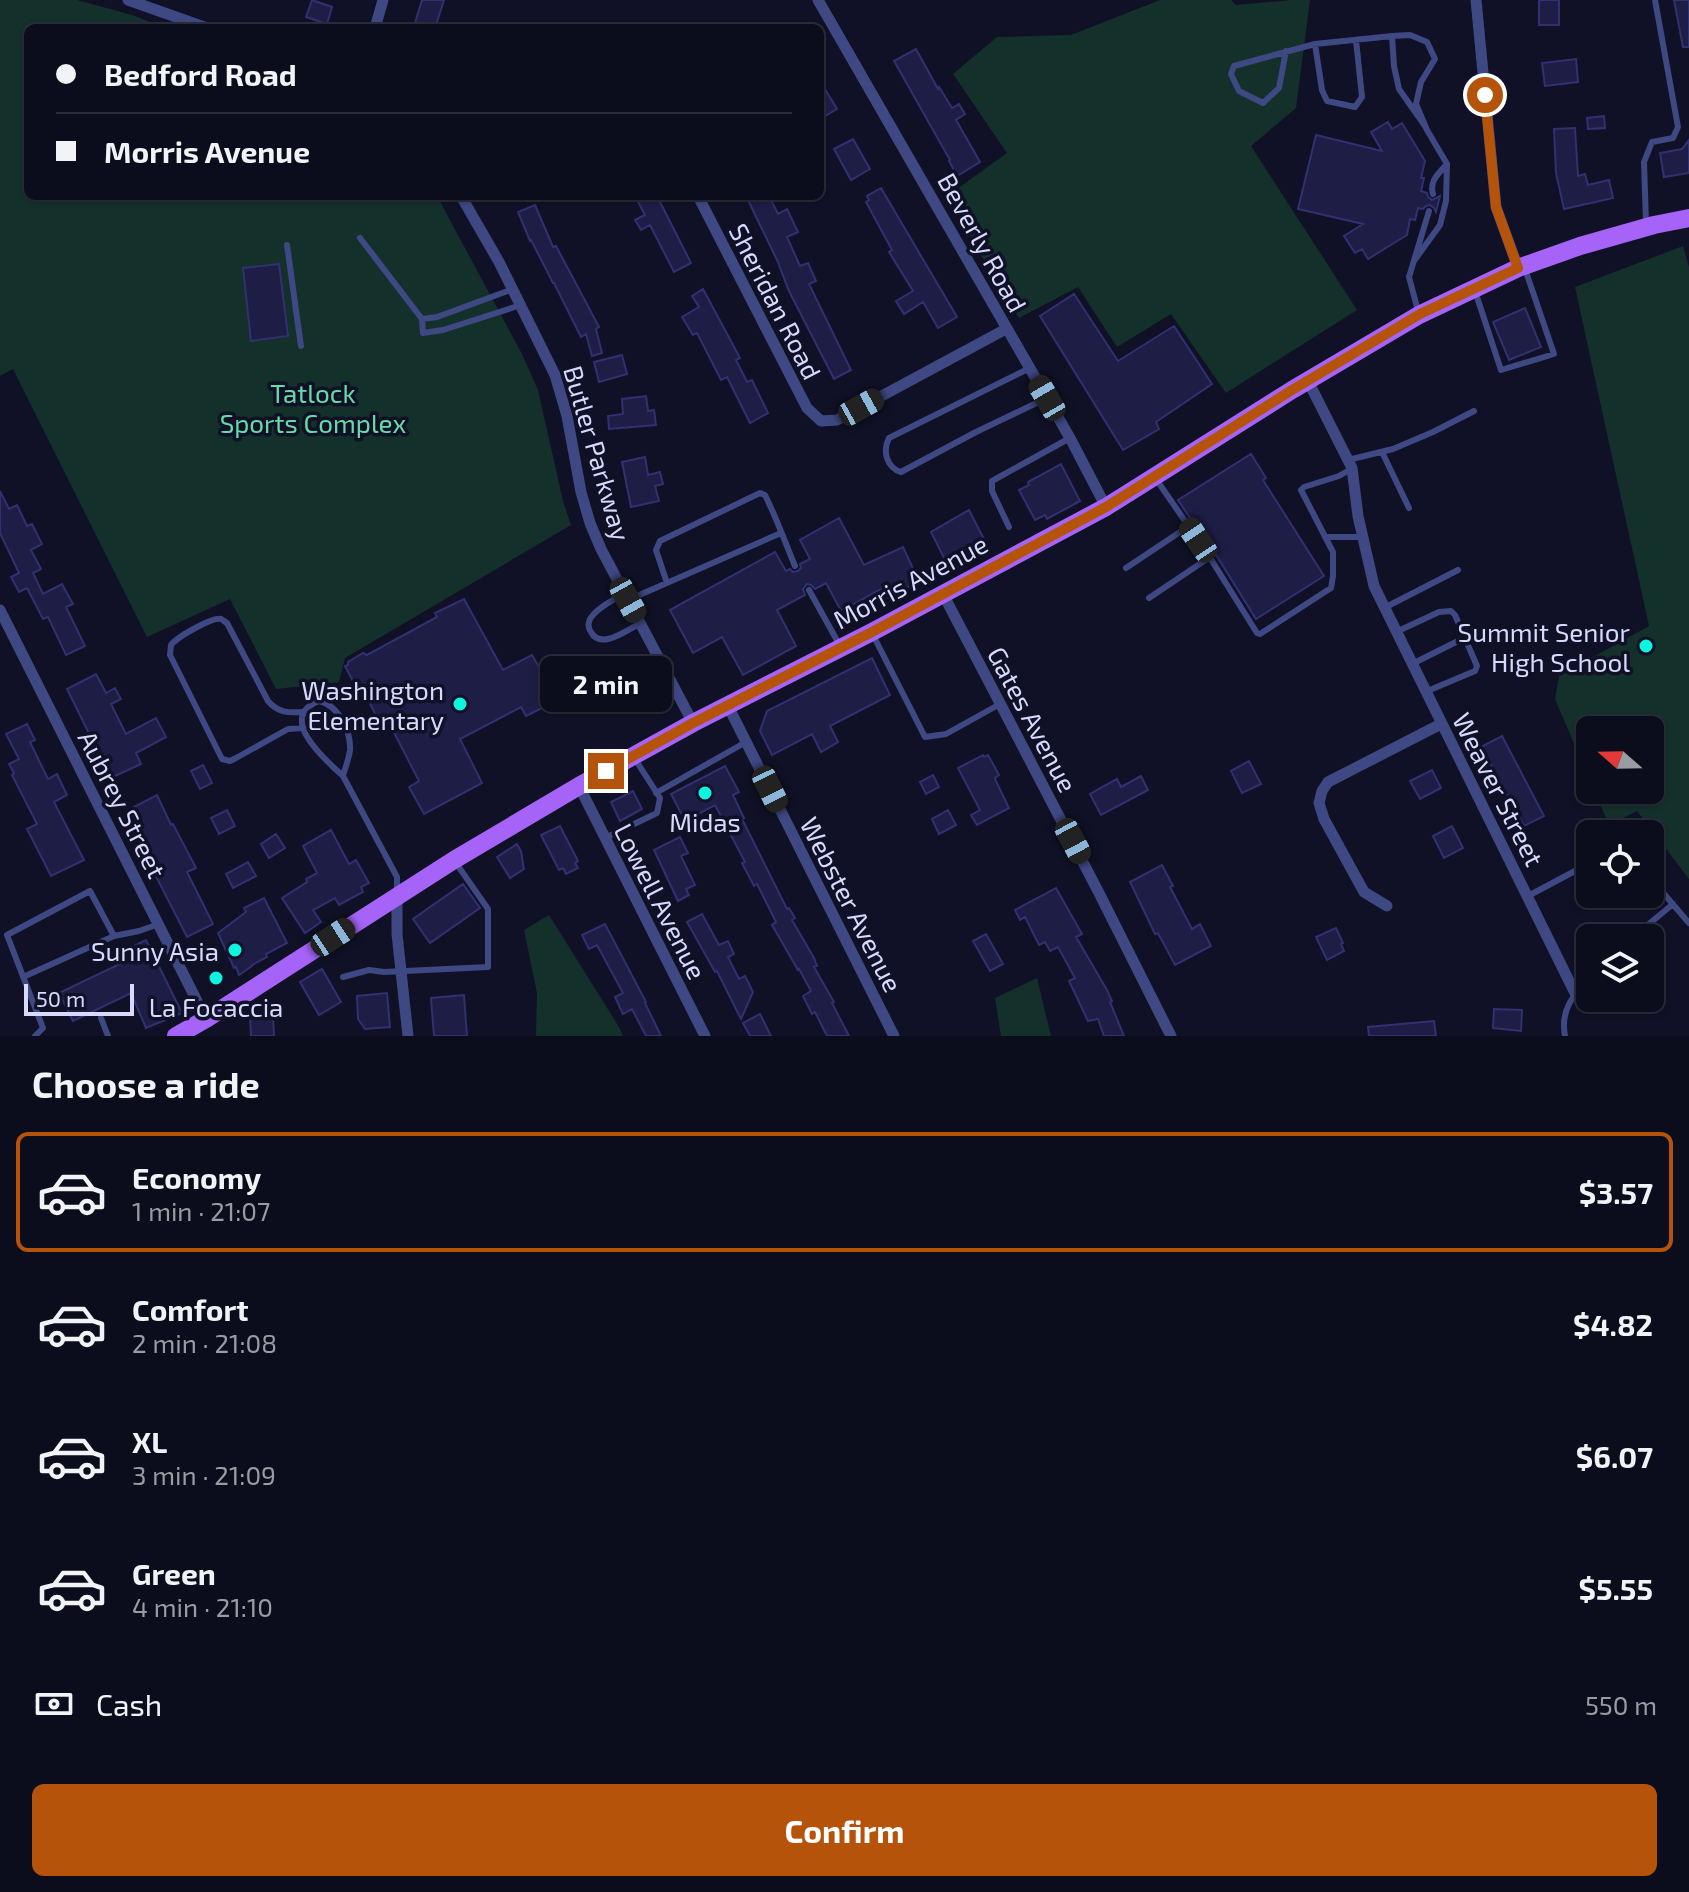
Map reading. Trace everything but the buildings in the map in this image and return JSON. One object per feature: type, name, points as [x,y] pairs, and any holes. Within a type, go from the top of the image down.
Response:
[{"type":"main road","name":"Morris Avenue","points":[[176,1036],[397,895],[579,786],[1106,507],[1419,315],[1521,267],[1580,246],[1689,218]]},
{"type":"street","points":[[128,0],[196,24]]},
{"type":"street","points":[[376,24],[383,0]]},
{"type":"street","name":"Beverly Road","points":[[818,0],[1070,438],[1106,507]]},
{"type":"street","points":[[1476,0],[1496,207],[1521,267]]},
{"type":"street","name":"Butler Parkway","points":[[464,200],[513,289],[555,375],[567,416],[581,492],[601,549],[693,723]]},
{"type":"street","name":"Sheridan Road","points":[[700,200],[807,408],[821,421],[837,420],[1006,329]]},
{"type":"street","name":"Weaver Street","points":[[1308,381],[1350,464],[1374,586],[1575,993]]},
{"type":"street","name":"Gates Avenue","points":[[943,594],[1171,1036]]},
{"type":"street","name":"Aubrey Street","points":[[0,610],[206,1019]]},
{"type":"street","name":"Webster Avenue","points":[[728,706],[894,1036]]},
{"type":"street","points":[[1387,906],[1364,892],[1324,819],[1319,803],[1322,791],[1328,782],[1441,724]]},
{"type":"street","name":"Lowell Avenue","points":[[579,786],[705,1036]]},
{"type":"street","points":[[397,895],[397,934],[408,1036]]},
{"type":"lane","points":[[1647,227],[1644,162],[1652,142],[1673,138],[1678,127],[1655,0]]},
{"type":"lane","points":[[1286,51],[1279,88],[1263,103],[1239,91],[1231,74],[1234,66],[1286,51],[1315,44],[1392,36],[1410,35],[1427,42],[1435,59],[1421,82],[1416,104],[1425,126]]},
{"type":"lane","points":[[1392,36],[1399,89],[1447,164],[1446,201],[1440,225],[1414,261]]},
{"type":"lane","points":[[1315,44],[1322,90],[1327,101],[1355,107],[1362,97],[1356,40]]},
{"type":"lane","points":[[1433,194],[1431,188],[1435,177],[1447,164]]},
{"type":"lane","points":[[1419,315],[1409,277],[1429,211]]},
{"type":"lane","points":[[360,238],[422,319],[423,333],[443,330],[521,305]]},
{"type":"lane","points":[[287,245],[301,346]]},
{"type":"lane","points":[[1474,288],[1501,370],[1554,354],[1521,267]]},
{"type":"lane","points":[[422,319],[437,317],[513,289]]},
{"type":"lane","points":[[1030,368],[889,438],[886,457],[896,471],[901,472],[1047,398]]},
{"type":"lane","points":[[1155,476],[1260,634],[1331,588],[1333,552],[1301,490],[1339,476],[1350,464],[1433,432],[1474,411]]},
{"type":"lane","points":[[1009,527],[992,491],[992,481],[1070,438]]},
{"type":"lane","points":[[1382,452],[1409,508]]},
{"type":"lane","points":[[667,583],[656,550],[660,541],[760,493],[765,495],[780,526],[795,566]]},
{"type":"lane","points":[[1126,568],[1189,526]]},
{"type":"lane","points":[[641,623],[607,640],[597,639],[590,631],[589,622],[594,613],[626,597],[667,583],[781,533]]},
{"type":"lane","points":[[1325,537],[1362,537]]},
{"type":"lane","points":[[1149,598],[1210,557]]},
{"type":"lane","points":[[1384,608],[1458,570]]},
{"type":"lane","points":[[809,590],[841,648]]},
{"type":"lane","points":[[1396,632],[1451,611],[1466,637],[1476,661],[1475,671],[1425,692]]},
{"type":"lane","points":[[303,712],[282,711],[268,701],[223,620],[215,620],[181,636],[171,645],[170,655],[222,759],[230,761],[288,729],[304,728]]},
{"type":"lane","points":[[872,632],[925,737],[946,734],[1001,704]]},
{"type":"lane","points":[[1412,664],[1466,637]]},
{"type":"lane","points":[[343,776],[350,750],[347,732],[333,707],[326,702],[313,703],[303,712],[304,728],[314,750],[343,776],[397,877],[397,895]]},
{"type":"lane","points":[[656,793],[746,742]]},
{"type":"lane","points":[[605,838],[657,813],[660,805],[660,798],[633,756]]},
{"type":"lane","points":[[343,977],[369,970],[488,967],[488,909],[454,860]]},
{"type":"lane","points":[[1528,896],[1576,870]]},
{"type":"lane","points":[[35,1036],[43,1028],[7,935],[90,891],[114,936]]},
{"type":"lane","points":[[1664,893],[1689,923]]},
{"type":"lane","points":[[1649,924],[1673,904]]},
{"type":"lane","points":[[1681,912],[1689,907]]},
{"type":"lane","points":[[23,977],[114,936],[159,924]]},
{"type":"lane","points":[[1565,1036],[1565,1009],[1575,993]]},
{"type":"lane","points":[[101,1018],[108,1036]]},
{"type":"green space","name":"Tatlock Sports Complex","points":[[0,0],[77,0],[156,24],[24,24],[24,200],[439,200],[522,354],[538,390],[571,525],[345,658],[339,682],[276,689],[230,599],[147,637],[13,369],[0,376]]},
{"type":"green space","points":[[1160,0],[1231,0],[1236,5],[1310,0],[1296,108],[1251,146],[1357,310],[1226,393],[1171,314],[1117,347],[1078,287],[1019,318],[946,197],[1007,153],[953,74],[997,37],[1071,35]]},
{"type":"green space","points":[[1683,246],[1689,267],[1689,879],[1664,846],[1664,820],[1644,820],[1637,811],[1619,820],[1607,820],[1600,804],[1664,804],[1664,716],[1576,716],[1576,748],[1555,699],[1559,676],[1649,626],[1575,287]]},
{"type":"green space","points":[[549,915],[623,1036],[536,1036],[537,993],[524,930]]},
{"type":"green space","points":[[1037,978],[1051,1036],[1001,1036],[995,998]]},
{"type":"place","name":"Summit Senior High School","points":[[1646,646]]},
{"type":"place","name":"Washington Elementary","points":[[460,704]]},
{"type":"place","name":"Midas","points":[[705,793]]},
{"type":"place","name":"Sunny Asia","points":[[235,950]]},
{"type":"place","name":"La Focaccia","points":[[216,978]]},
{"type":"route","points":[[606,771],[1106,507],[1420,314],[1518,268],[1496,207],[1485,95]]}]
